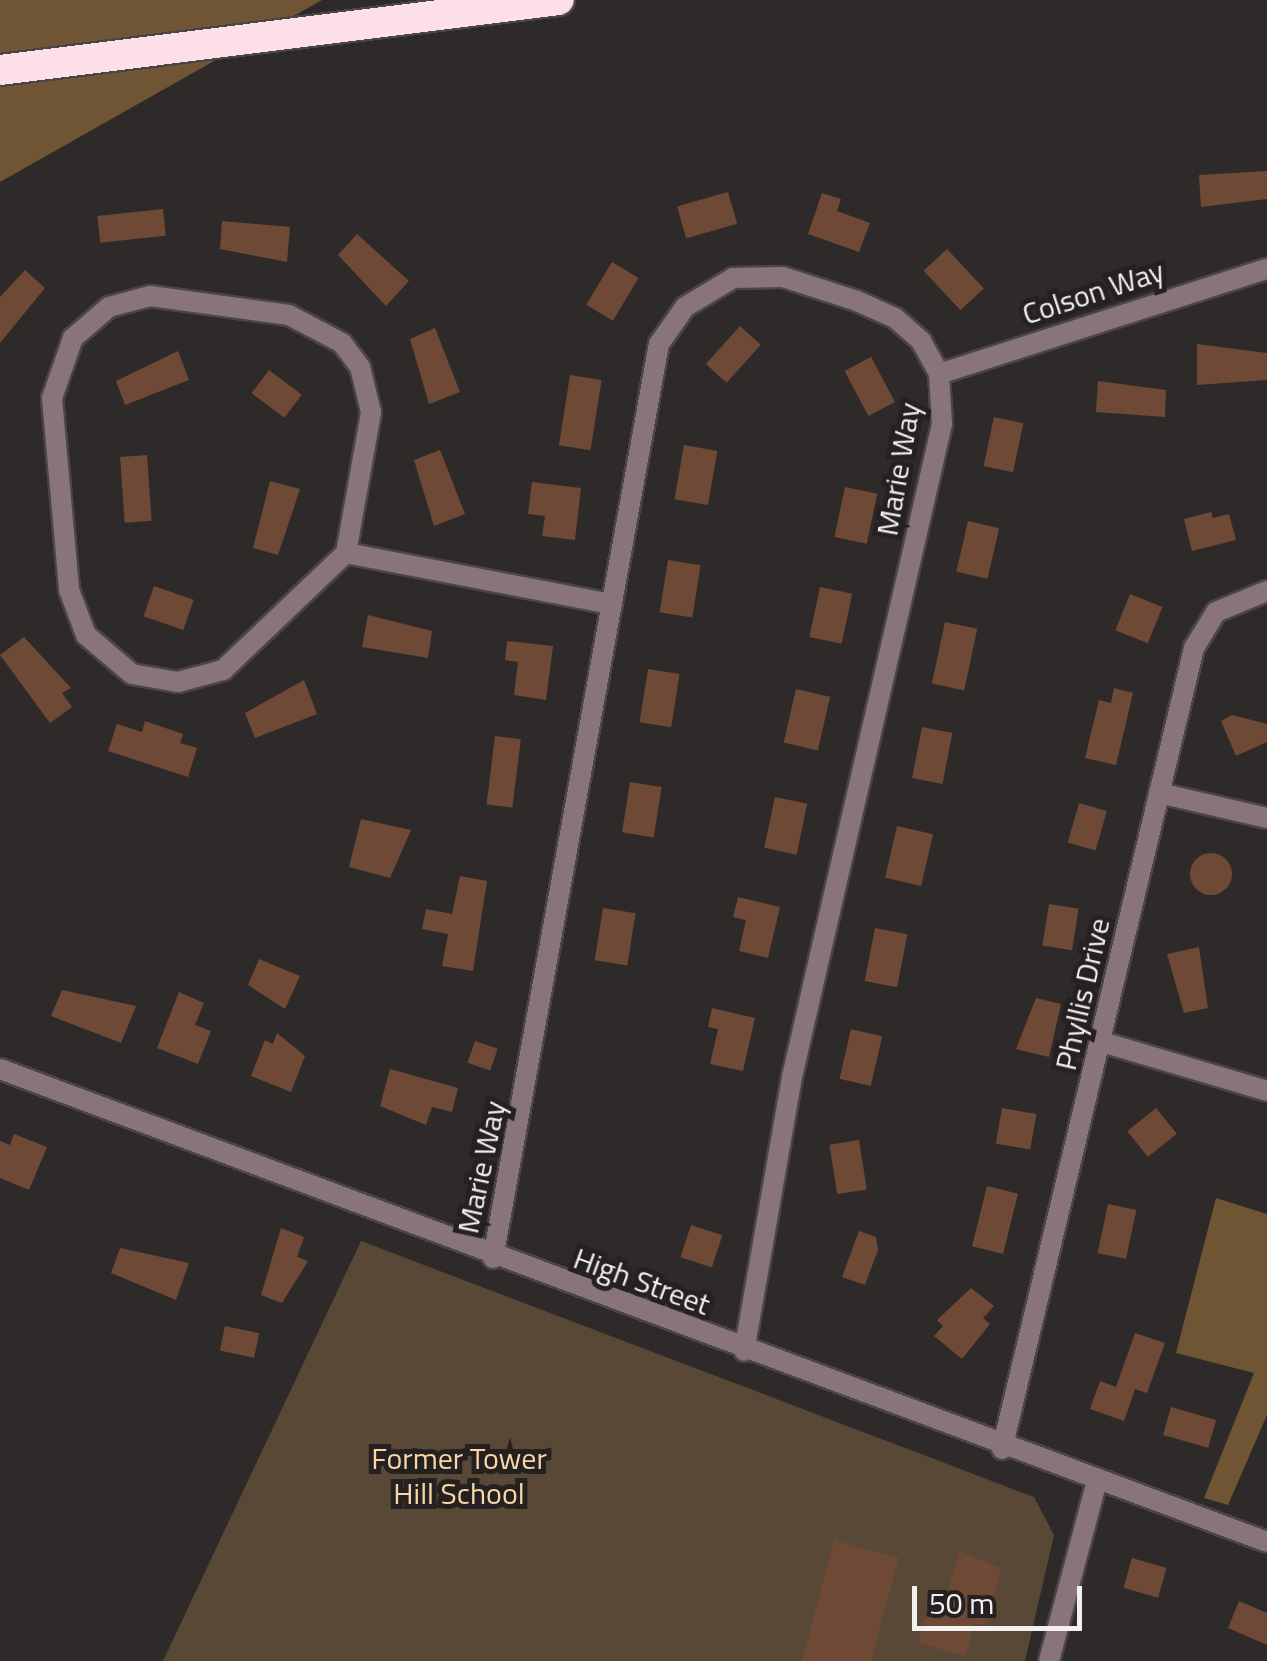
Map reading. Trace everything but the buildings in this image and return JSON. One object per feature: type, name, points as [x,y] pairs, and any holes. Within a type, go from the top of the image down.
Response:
[{"type":"highway","points":[[0,70],[559,0]]},
{"type":"street","name":"Colson Way","points":[[939,374],[1267,269]]},
{"type":"street","name":"Marie Way","points":[[493,1258],[655,358],[675,318],[708,288],[770,275],[871,306],[914,333],[939,374],[939,440],[792,1077],[744,1351]]},
{"type":"street","points":[[150,296],[289,315],[342,343],[360,368],[371,412],[346,553],[223,670],[162,681],[107,658],[78,620],[69,590],[52,398],[73,338],[109,307],[150,296]]},
{"type":"street","points":[[346,553],[612,604]]},
{"type":"street","name":"Phyllis Drive","points":[[1002,1449],[1199,635],[1228,604],[1267,591]]},
{"type":"street","points":[[1160,793],[1267,818]]},
{"type":"street","points":[[1102,1042],[1267,1092]]},
{"type":"street","name":"High Street","points":[[0,1069],[1002,1449],[1267,1542]]},
{"type":"street","points":[[1050,1661],[1097,1482]]},
{"type":"green space","name":"Former Tower Hill School","points":[[361,1241],[1034,1497],[1054,1535],[1025,1661],[163,1661]]},
{"type":"shaded area","points":[[0,0],[322,0],[0,182]]},
{"type":"shaded area","points":[[1216,1198],[1267,1214],[1267,1415],[1228,1505],[1204,1498],[1254,1373],[1176,1353]]}]
